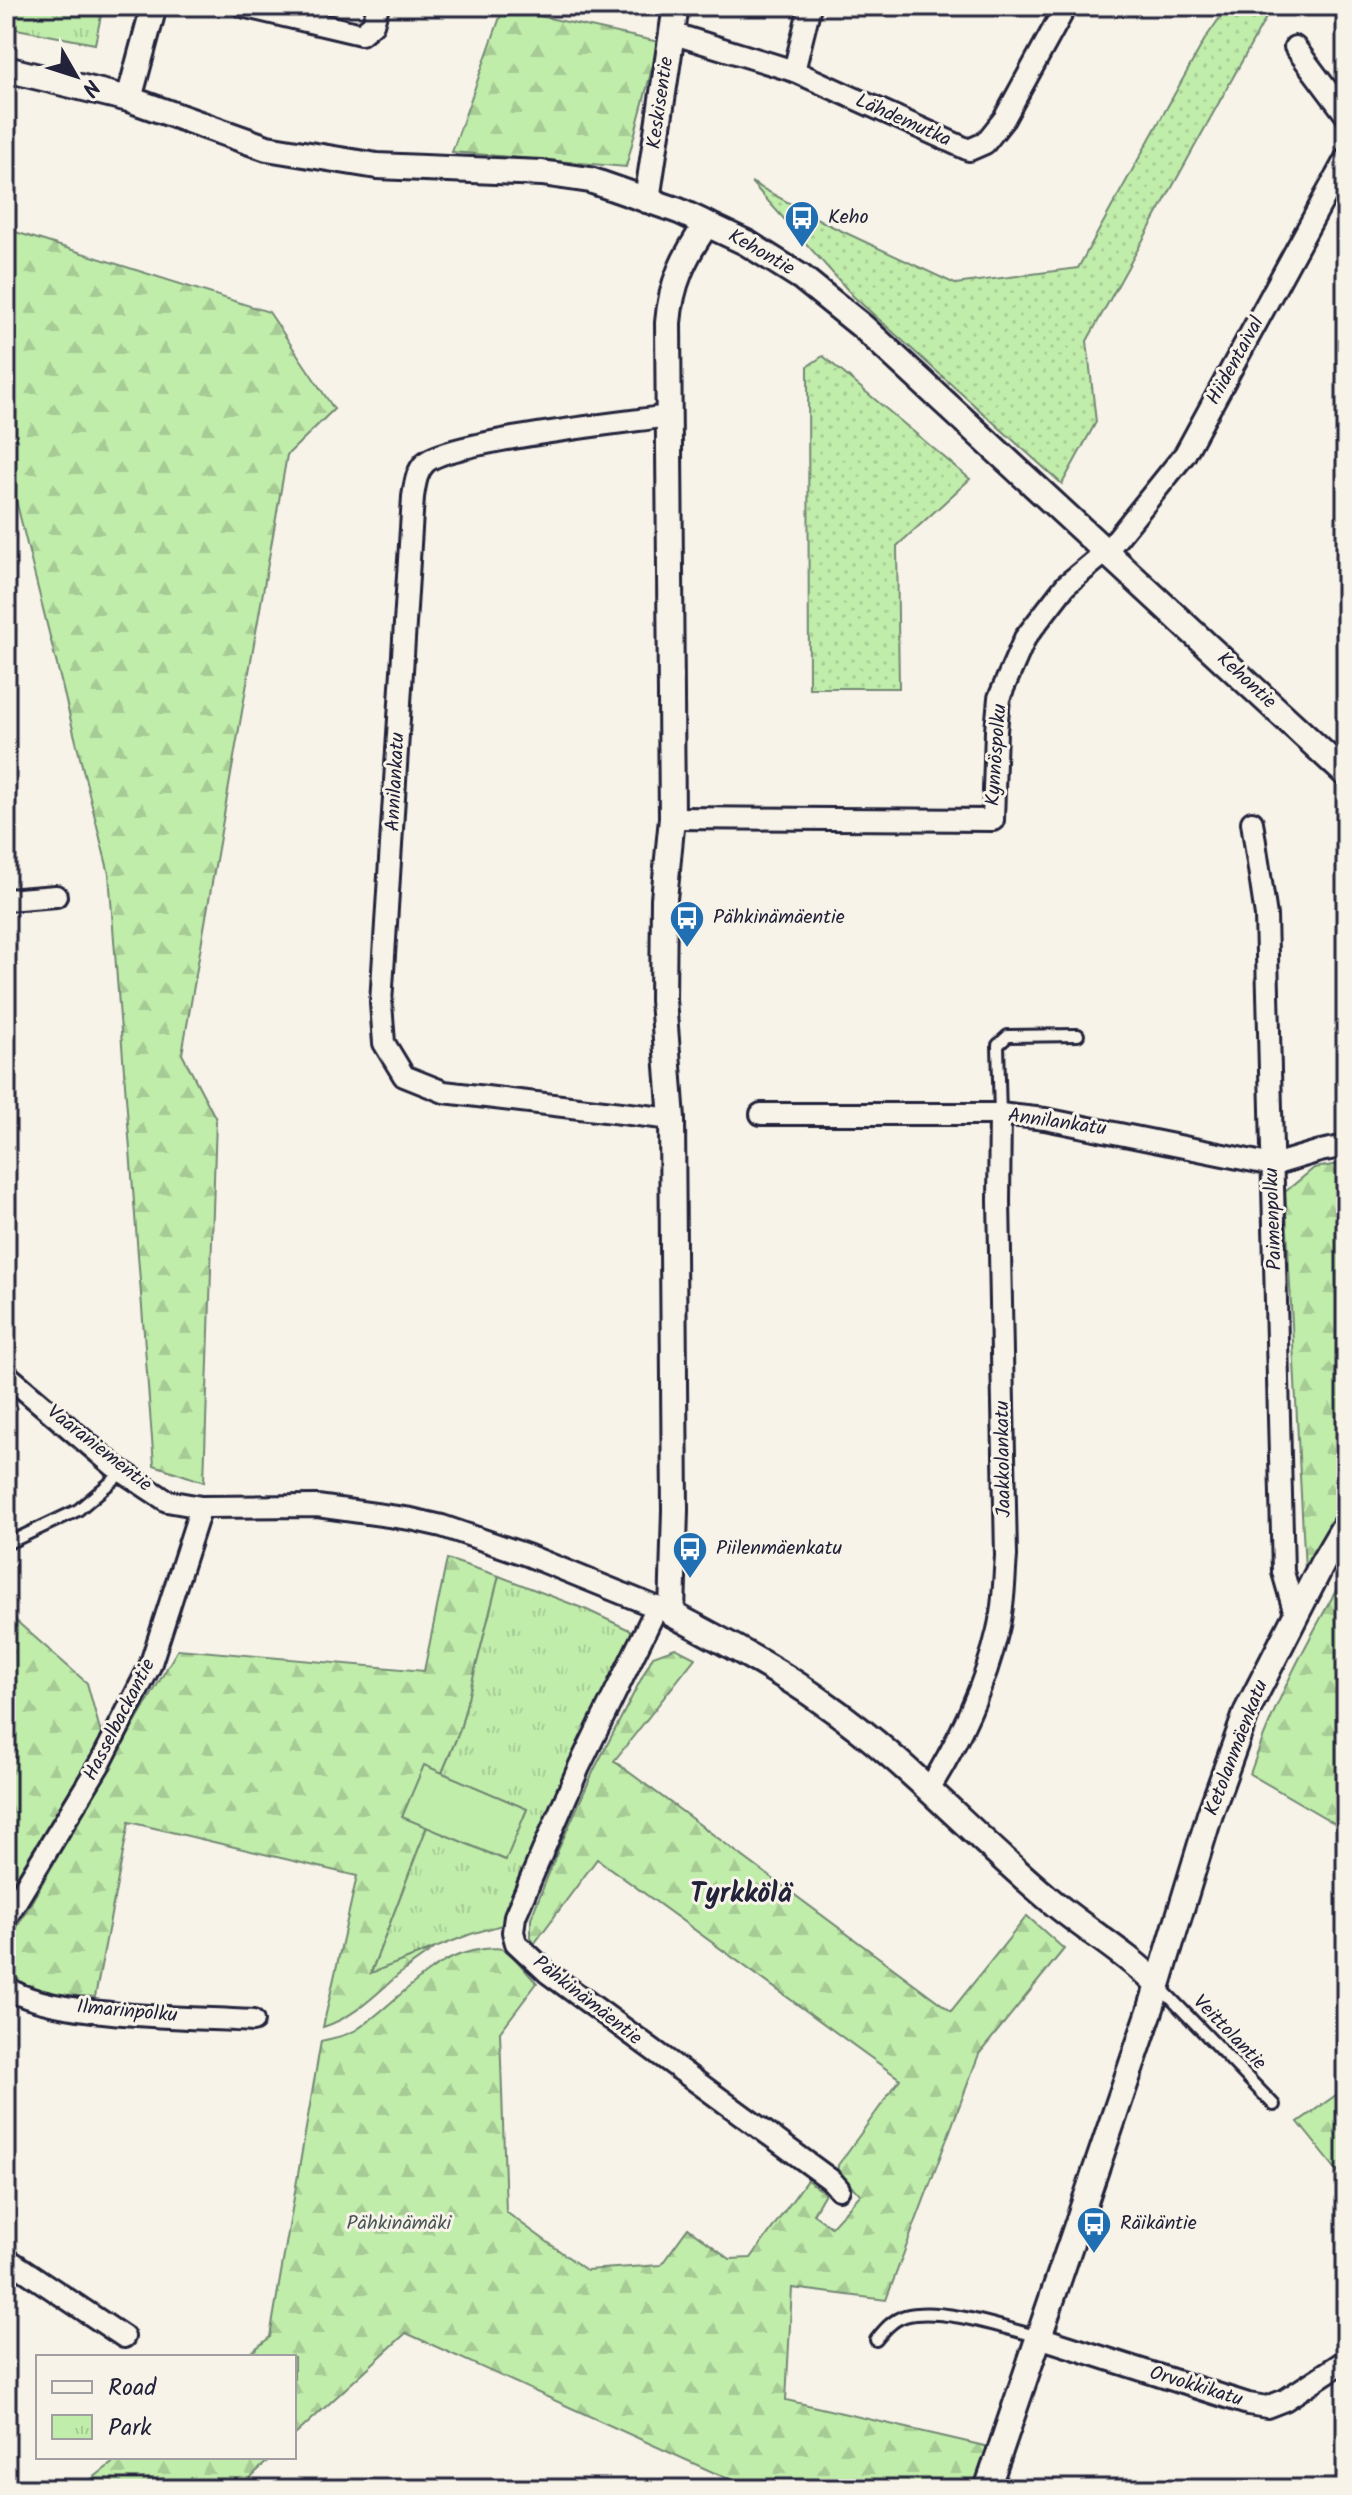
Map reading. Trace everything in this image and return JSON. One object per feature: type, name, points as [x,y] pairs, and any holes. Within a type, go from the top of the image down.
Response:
[{"type":"street","points":[[129,99],[154,6]]},
{"type":"street","points":[[242,6],[361,34],[373,24],[378,6]]},
{"type":"street","name":"Keskisentie","points":[[647,200],[676,6]]},
{"type":"street","points":[[794,71],[810,6]]},
{"type":"street","name":"Lähdemutka","points":[[671,33],[794,71],[969,150],[985,143],[1004,119],[1066,6]]},
{"type":"street","points":[[1295,47],[1346,115]]},
{"type":"street","name":"Kehontie","points":[[6,69],[129,99],[267,148],[377,166],[542,173],[590,180],[707,224],[776,260],[828,297],[1346,774]]},
{"type":"street","name":"Hiidentaival","points":[[1107,551],[1185,454],[1346,158]]},
{"type":"street","name":"Pähkinämäentie","points":[[707,224],[684,259],[670,303],[672,818],[664,899],[663,1000],[672,1119],[675,1510],[665,1610],[579,1767],[523,1894],[513,1932],[516,1943],[548,1973],[831,2180],[839,2189]]},
{"type":"street","name":"Annilankatu","points":[[669,416],[544,433],[444,453],[427,461],[418,473],[413,497],[381,1003],[384,1043],[404,1076],[444,1092],[672,1119]]},
{"type":"street","name":"Kynnöspolku","points":[[672,818],[993,820],[999,698],[1014,660],[1039,618],[1066,585],[1107,551]]},
{"type":"street","name":"Paimenpolku","points":[[1252,822],[1266,916],[1283,1572],[1295,1614]]},
{"type":"street","points":[[6,900],[56,896]]},
{"type":"street","name":"Annilankatu","points":[[761,1114],[1000,1114],[1093,1127],[1273,1165],[1346,1146]]},
{"type":"street","name":"Jaakkolankatu","points":[[929,1789],[959,1737],[980,1683],[998,1631],[1004,1592],[1000,1114]]},
{"type":"street","name":"Vaaraniementie","points":[[6,1374],[123,1472],[167,1501],[201,1507]]},
{"type":"street","points":[[201,1507],[317,1506],[411,1519],[442,1526],[527,1555],[665,1610],[825,1703],[929,1789],[1049,1899],[1142,1969],[1158,1985],[987,2489]]},
{"type":"street","name":"Hasselbackantie","points":[[6,1918],[102,1760],[150,1666],[201,1507]]},
{"type":"street","name":"Ketolanmäenkatu","points":[[1158,1985],[1210,1814],[1247,1711],[1295,1614],[1346,1523]]},
{"type":"street","name":"Ilmarinpolku","points":[[6,1987],[18,1996],[83,2010],[253,2021]]},
{"type":"street","points":[[6,2258],[124,2337]]},
{"type":"street","name":"Orvokkikatu","points":[[1039,2337],[1248,2404],[1267,2407],[1285,2400],[1346,2360]]},
{"type":"lane","points":[[1000,1114],[998,1045],[1008,1036],[1078,1035]]},
{"type":"lane","points":[[6,1544],[78,1510],[123,1472]]},
{"type":"lane","name":"Veittolantie","points":[[1158,1985],[1274,2105]]},
{"type":"lane","points":[[876,2340],[887,2326],[905,2316],[932,2315],[966,2318],[1039,2337]]},
{"type":"green space","points":[[6,6],[103,6],[95,44],[6,27]]},
{"type":"green space","points":[[504,6],[530,6],[530,14],[659,42],[626,167],[452,152]]},
{"type":"green space","points":[[1228,6],[1263,6],[1268,14],[1087,341],[1096,422],[1062,484],[854,297],[751,182],[827,224],[955,284],[1078,268],[1205,39]]},
{"type":"green space","points":[[6,229],[269,312],[334,409],[287,455],[182,1054],[216,1119],[204,1482],[154,1465],[109,874],[6,460]]},
{"type":"green space","points":[[823,356],[970,479],[897,546],[899,688],[809,688],[808,366]]},
{"type":"green space","points":[[1346,1163],[1346,1231],[1340,1238],[1346,1243],[1346,1500],[1305,1570],[1285,1192],[1314,1168]]},
{"type":"green space","points":[[447,1559],[499,1576],[460,1730],[442,1773],[424,1766],[403,1817],[427,1827],[371,1972],[434,1949],[354,2012],[323,2027],[357,1876],[129,1822],[95,1997],[31,1992],[6,1966],[6,1946],[178,1649],[424,1671]]},
{"type":"green space","points":[[1346,1573],[1346,1830],[1250,1774],[1281,1696]]},
{"type":"green space","points":[[499,1576],[587,1610],[636,1633],[502,1925],[371,1973],[427,1827],[505,1860],[527,1809],[442,1773],[460,1730]]},
{"type":"green space","points":[[6,1612],[87,1683],[102,1737],[6,1894]]},
{"type":"green space","name":"Pähkinämäki","points":[[675,1648],[695,1658],[614,1761],[951,2011],[1027,1916],[1064,1949],[979,2054],[886,2300],[792,2288],[786,2400],[989,2447],[974,2489],[750,2489],[406,2333],[296,2434],[296,2355],[248,2355],[270,2337],[321,2041],[356,2030],[431,1970],[465,1953],[502,1949],[537,1983],[500,2032],[506,2212],[586,2270],[661,2265],[688,2228],[730,2259],[751,2258],[807,2180],[825,2193],[813,2214],[831,2227],[861,2194],[837,2176],[838,2165],[900,2079],[597,1859],[534,1944],[531,1937],[531,1918],[559,1848],[594,1770],[653,1656]]},
{"type":"green space","points":[[424,1765],[527,1809],[506,1860],[402,1817]]},
{"type":"green space","points":[[1346,2088],[1346,2182],[1298,2122]]},
{"type":"green space","points":[[117,2459],[270,2459],[238,2489],[79,2489]]},
{"type":"place","name":"Keho","points":[[802,249]]},
{"type":"place","name":"Pähkinämäentie","points":[[687,949]]},
{"type":"place","name":"Piilenmäenkatu","points":[[690,1580]]},
{"type":"place","name":"Räikäntie","points":[[1094,2255]]},
{"type":"district","name":"Tyrkkölä","points":[[741,1894]]}]
